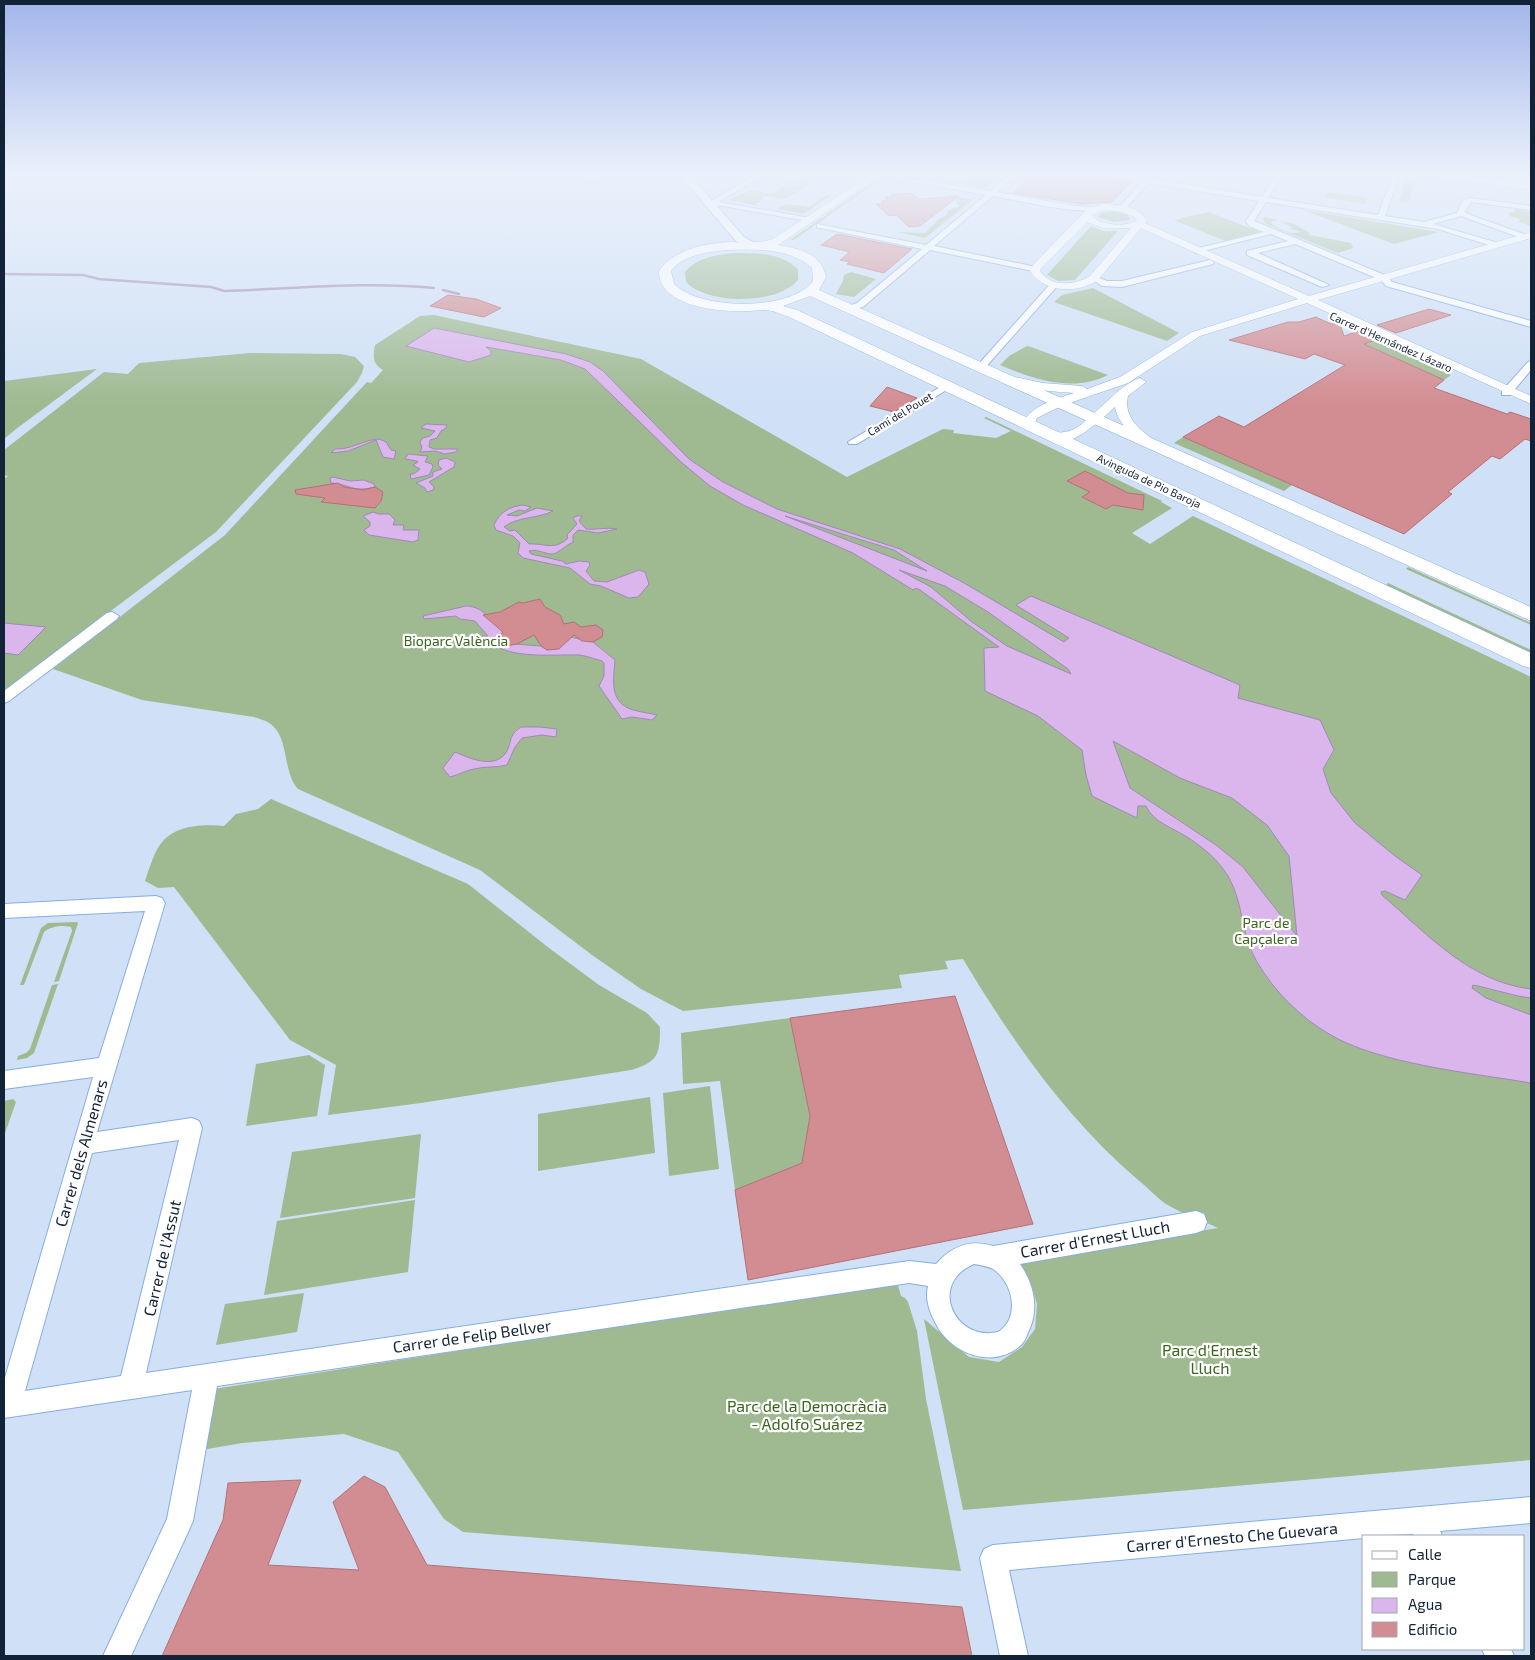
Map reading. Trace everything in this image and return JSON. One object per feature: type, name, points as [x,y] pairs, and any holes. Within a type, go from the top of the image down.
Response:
[{"type":"main road","points":[[703,250],[673,262],[665,271],[664,276],[667,285],[685,298],[705,304],[728,307],[766,305],[794,299],[810,291],[820,278],[819,269],[805,257],[801,250]]},
{"type":"main road","points":[[810,291],[1531,615]]},
{"type":"main road","name":"Avinguda de Pio Baroja","points":[[766,305],[792,313],[1531,660]]},
{"type":"street","points":[[849,309],[860,305],[925,250]]},
{"type":"street","points":[[941,250],[1035,270]]},
{"type":"street","points":[[1035,270],[1054,250]]},
{"type":"street","points":[[1035,270],[1037,277],[1055,284],[1080,284],[1094,278],[1116,250]]},
{"type":"street","name":"Carrer d'Hernández Lázaro","points":[[1186,250],[1210,262],[1227,264]]},
{"type":"street","points":[[1260,250],[1250,253],[1325,285]]},
{"type":"street","points":[[1315,250],[1386,281],[1531,324]]},
{"type":"street","points":[[1386,281],[1481,250]]},
{"type":"street","points":[[1028,424],[1032,416],[1057,403],[1107,388],[1124,380],[1202,331],[1313,302],[1488,250]]},
{"type":"street","name":"Carrer d'Hernández Lázaro","points":[[1198,251],[1313,302],[1323,311],[1507,391],[1531,404]]},
{"type":"street","points":[[1094,278],[1104,284],[1117,285],[1210,262]]},
{"type":"street","points":[[980,368],[1055,284]]},
{"type":"street","points":[[1056,437],[1074,435],[1089,426],[1123,394],[1215,334],[1313,302]]},
{"type":"street","points":[[1531,364],[1507,391],[1531,400]]},
{"type":"street","points":[[1003,379],[1060,389],[1107,388]]},
{"type":"street","name":"Camí del Pouet","points":[[853,442],[947,386]]},
{"type":"street","points":[[1123,394],[1119,405],[1123,418],[1152,445]]},
{"type":"street","points":[[4,698],[112,616]]},
{"type":"street","name":"Carrer dels Almenars","points":[[4,911],[156,903],[6,1405]]},
{"type":"street","points":[[4,1080],[106,1066]]},
{"type":"street","points":[[84,1144],[192,1128]]},
{"type":"street","name":"Carrer de l'Assut","points":[[131,1387],[192,1128]]},
{"type":"street","name":"Carrer d'Ernest Lluch","points":[[993,1257],[1196,1222]]},
{"type":"street","points":[[974,1253],[993,1257],[1006,1266],[1017,1280],[1024,1296],[1022,1321],[1014,1335],[1003,1344],[980,1346],[964,1340],[952,1329],[940,1308],[938,1291],[941,1276],[948,1263],[960,1256],[974,1253]]},
{"type":"street","name":"Carrer de Felip Bellver","points":[[6,1405],[909,1272],[941,1276]]},
{"type":"street","points":[[118,1656],[180,1521],[207,1376]]},
{"type":"street","name":"Carrer d'Ernesto Che Guevara","points":[[993,1558],[1424,1528],[1531,1510]]},
{"type":"street","points":[[993,1558],[1014,1656]]},
{"type":"green space","points":[[1069,250],[1101,250],[1075,280],[1058,281],[1047,275]]},
{"type":"green space","points":[[1332,250],[1346,250],[1338,253]]},
{"type":"green space","points":[[735,253],[769,255],[785,260],[798,270],[798,280],[788,288],[775,294],[759,298],[742,299],[710,295],[696,290],[686,282],[685,272],[695,263],[714,256]]},
{"type":"green space","points":[[851,272],[876,279],[854,297],[836,294],[844,275]]},
{"type":"green space","points":[[1093,288],[1179,333],[1167,341],[1054,302],[1062,295]]},
{"type":"green space","points":[[434,315],[641,359],[847,477],[943,429],[954,430],[953,433],[996,438],[1011,431],[984,418],[986,417],[1162,501],[1172,508],[1132,533],[1150,544],[1193,516],[1531,677],[1531,1460],[963,1510],[924,1319],[969,1357],[999,1362],[1022,1347],[1035,1329],[1037,1304],[1030,1281],[1016,1261],[1218,1228],[1166,1204],[1111,1155],[1087,1130],[1063,1104],[1020,1048],[963,959],[945,961],[948,969],[899,975],[902,988],[683,1011],[641,989],[592,955],[480,870],[298,789],[293,782],[280,736],[276,729],[267,722],[254,717],[142,700],[53,669],[225,535],[367,382],[371,383],[383,370],[379,368],[374,359],[375,345],[420,316]]},
{"type":"green space","points":[[1373,340],[1451,375],[1444,380],[1362,343]]},
{"type":"green space","points":[[1027,346],[1108,375],[1081,383],[1053,382],[1026,375],[1000,365],[1009,356]]},
{"type":"green space","points":[[250,353],[341,354],[355,357],[364,366],[357,382],[216,532],[4,691],[4,479],[8,476],[4,475],[4,450],[104,372],[128,374],[139,363]]},
{"type":"green space","points":[[97,369],[16,429],[4,439],[4,381]]},
{"type":"green space","points":[[1183,437],[1292,485],[1284,491],[1174,443]]},
{"type":"green space","points":[[1408,567],[1531,623],[1531,625],[1406,569]]},
{"type":"green space","points":[[1388,583],[1531,650],[1531,653],[1386,585]]},
{"type":"green space","points":[[271,799],[468,884],[599,985],[647,1013],[660,1027],[656,1056],[647,1064],[631,1070],[421,1103],[328,1115],[336,1065],[290,1040],[174,887],[158,888],[145,881],[158,848],[171,835],[179,830],[196,826],[224,826],[236,814],[258,809]]},
{"type":"green space","points":[[77,922],[59,981],[54,982],[72,931],[71,927],[57,926],[44,932],[24,985],[20,985],[41,928],[48,923]]},
{"type":"green space","points":[[58,984],[34,1053],[27,1058],[17,1060],[18,1056],[30,1049],[52,985]]},
{"type":"green space","points":[[790,1018],[810,1116],[802,1163],[735,1190],[720,1081],[683,1084],[681,1033]]},
{"type":"green space","points":[[309,1055],[325,1065],[317,1116],[246,1126],[256,1064]]},
{"type":"green space","points":[[710,1086],[719,1169],[669,1176],[663,1093]]},
{"type":"green space","points":[[650,1097],[655,1153],[538,1171],[538,1114]]},
{"type":"green space","points":[[13,1099],[16,1102],[4,1136],[4,1101]]},
{"type":"green space","points":[[421,1134],[415,1198],[280,1218],[292,1152]]},
{"type":"green space","points":[[415,1200],[408,1272],[264,1295],[277,1221]]},
{"type":"green space","name":"Parc de la Democràcia - Adolfo Suárez","points":[[897,1282],[901,1296],[908,1302],[917,1331],[926,1399],[961,1571],[463,1532],[444,1519],[398,1452],[344,1434],[242,1443],[202,1450],[214,1389]]},
{"type":"green space","points":[[304,1293],[297,1332],[216,1345],[225,1304]]},
{"type":"water","points":[[434,328],[566,354],[590,362],[603,371],[689,459],[723,482],[777,509],[900,549],[964,583],[1064,642],[1069,638],[1016,605],[1031,596],[1240,685],[1238,698],[1320,720],[1334,750],[1323,769],[1331,793],[1355,823],[1395,856],[1422,875],[1405,900],[1385,891],[1381,892],[1382,895],[1450,954],[1469,966],[1488,977],[1509,985],[1531,989],[1531,998],[1473,985],[1472,988],[1486,998],[1531,1015],[1531,1083],[1427,1066],[1373,1053],[1329,1034],[1308,1020],[1271,983],[1257,962],[1248,941],[1233,886],[1224,870],[1215,860],[1193,841],[1158,820],[1149,812],[1146,806],[1138,806],[1137,818],[1092,796],[1082,750],[1038,716],[985,691],[984,648],[999,647],[920,590],[916,588],[913,590],[853,553],[743,505],[710,486],[681,462],[585,369],[561,360],[486,347],[491,351],[491,355],[469,362],[406,346]],"holes":[[[785,516],[894,550],[927,571]],[[899,570],[945,586],[988,612],[1068,669],[1071,674],[1007,646],[972,622],[931,587]],[[1113,741],[1180,778],[1232,798],[1267,825],[1289,856],[1297,936],[1243,867],[1216,845],[1130,788]]]},
{"type":"water","points":[[426,424],[447,425],[437,438],[430,440],[429,447],[434,449],[458,449],[456,452],[445,454],[435,451],[420,452],[422,448],[420,442],[435,431],[421,428]]},
{"type":"water","points":[[379,439],[386,442],[391,450],[396,451],[394,459],[383,457],[376,440],[348,451],[331,453],[335,449]]},
{"type":"water","points":[[408,454],[428,456],[425,462],[432,464],[433,467],[429,475],[411,479],[410,474],[414,474],[420,469],[413,465],[417,461],[405,459]]},
{"type":"water","points":[[446,458],[455,462],[454,467],[429,482],[434,487],[433,490],[427,492],[425,488],[416,483],[433,476],[433,472],[442,469],[438,465],[439,460]]},
{"type":"water","points":[[330,478],[350,481],[364,480],[374,484],[375,487],[356,489],[331,483]]},
{"type":"water","points":[[523,505],[531,507],[525,511],[519,510],[507,515],[517,516],[537,508],[553,511],[515,521],[504,527],[510,531],[515,530],[529,544],[549,546],[563,542],[577,524],[573,518],[577,516],[582,516],[579,521],[586,529],[617,529],[598,533],[578,530],[573,535],[573,542],[556,553],[550,554],[533,550],[529,551],[531,554],[562,561],[566,564],[579,561],[589,562],[590,565],[586,571],[594,581],[607,582],[639,570],[645,572],[649,584],[638,597],[629,598],[601,586],[590,584],[570,568],[523,558],[518,553],[520,543],[513,536],[496,530],[494,525],[499,516],[506,511]]},
{"type":"water","points":[[373,512],[389,514],[395,520],[393,525],[404,525],[403,530],[419,530],[418,540],[413,542],[369,535],[364,530],[370,526],[370,522],[363,516]]},
{"type":"water","points":[[466,606],[482,611],[503,632],[498,637],[500,643],[541,646],[547,650],[559,648],[570,637],[593,642],[615,660],[614,686],[617,698],[621,703],[632,710],[657,715],[652,720],[632,717],[622,719],[599,686],[604,676],[604,663],[602,661],[579,655],[515,653],[492,644],[482,636],[488,636],[475,621],[460,619],[456,616],[424,619],[423,616]]},
{"type":"water","points":[[4,623],[46,627],[18,655],[4,653]]},
{"type":"water","points":[[521,727],[557,729],[556,737],[542,735],[522,738],[515,747],[507,765],[471,770],[450,777],[443,768],[455,752],[488,762],[500,758],[505,754],[514,733]]},
{"type":"building","points":[[844,250],[910,250],[884,273],[847,264],[850,262],[840,260],[850,252]]},
{"type":"building","points":[[448,295],[476,299],[501,308],[484,317],[430,306]]},
{"type":"building","points":[[1429,309],[1451,315],[1396,333],[1377,325]]},
{"type":"building","points":[[1316,317],[1329,323],[1340,325],[1344,336],[1362,330],[1381,338],[1364,344],[1444,380],[1434,388],[1507,414],[1510,412],[1531,419],[1531,441],[1525,439],[1500,459],[1492,456],[1448,492],[1452,494],[1404,534],[1183,437],[1219,416],[1244,427],[1345,365],[1314,354],[1305,359],[1229,340],[1288,322],[1299,322]]},
{"type":"building","points":[[887,387],[917,398],[894,412],[870,406]]},
{"type":"building","points":[[1085,471],[1128,493],[1144,495],[1143,510],[1113,505],[1106,509],[1082,497],[1090,492],[1067,481]]},
{"type":"building","points":[[338,483],[344,487],[363,490],[375,487],[383,492],[381,501],[375,508],[321,502],[325,498],[296,494],[295,490]]},
{"type":"building","points":[[540,599],[545,607],[560,615],[564,624],[574,622],[581,627],[596,625],[603,630],[602,637],[593,642],[582,641],[574,635],[559,649],[547,650],[541,646],[534,635],[517,644],[507,646],[495,641],[503,632],[483,615],[500,612],[519,602],[523,603]]},
{"type":"building","points":[[955,996],[1033,1224],[748,1280],[735,1190],[802,1163],[810,1116],[790,1018]]},
{"type":"building","points":[[364,1476],[385,1487],[427,1565],[962,1607],[972,1656],[162,1656],[223,1520],[228,1483],[301,1480],[268,1565],[359,1570],[333,1502]]},
{"type":"waterway","points":[[4,274],[83,275],[99,279],[211,287],[224,291],[355,285],[434,288]]},
{"type":"waterway","points":[[443,290],[459,294]]},
{"type":"park label","name":"Bioparc València","points":[[456,641]]},
{"type":"park label","name":"Parc de Capçalera","points":[[1266,932]]},
{"type":"park label","name":"Parc d'Ernest Lluch","points":[[1210,1359]]}]
